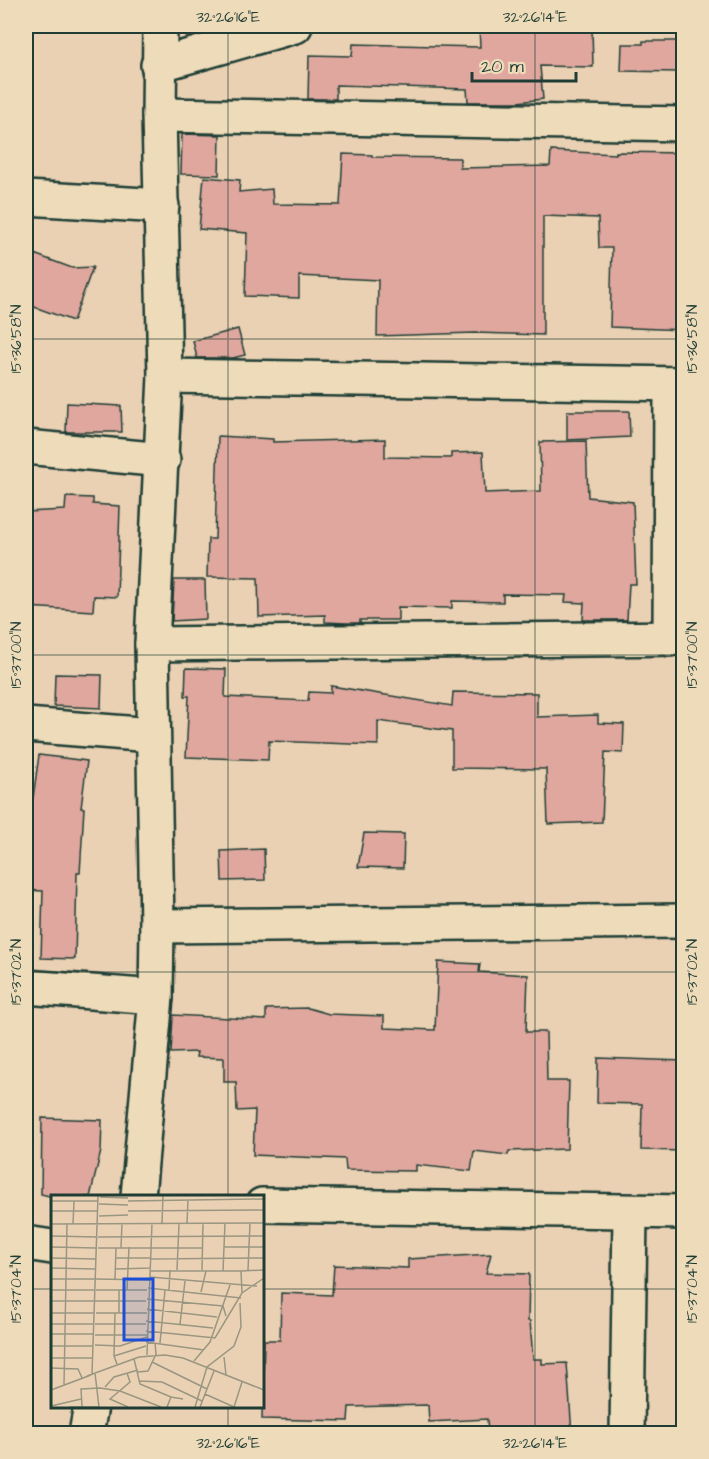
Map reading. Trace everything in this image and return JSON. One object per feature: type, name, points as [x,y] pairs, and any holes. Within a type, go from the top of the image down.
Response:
[{"type":"street","points":[[138,1195],[156,997],[157,926],[152,644],[163,460],[165,376],[158,65],[160,26]]},
{"type":"street","points":[[158,65],[295,26]]},
{"type":"street","points":[[159,115],[684,124]]},
{"type":"street","points":[[26,198],[162,206]]},
{"type":"street","points":[[152,644],[677,638],[677,384],[165,376]]},
{"type":"street","points":[[26,447],[163,460]]},
{"type":"street","points":[[26,725],[152,735]]},
{"type":"street","points":[[157,926],[684,921]]},
{"type":"street","points":[[26,987],[156,997]]},
{"type":"street","points":[[264,1205],[630,1213],[684,1212]]},
{"type":"street","points":[[627,1434],[630,1213]]},
{"type":"street","points":[[26,1243],[51,1247]]},
{"type":"street","points":[[86,1434],[92,1408]]},
{"type":"building","points":[[479,26],[592,28],[593,67],[540,66],[543,99],[518,102],[468,102],[467,89],[336,85],[336,99],[308,99],[309,55],[352,56],[353,44],[480,47]]},
{"type":"building","points":[[643,41],[679,41],[678,72],[621,71],[622,44],[643,44]]},
{"type":"building","points":[[182,134],[220,135],[219,175],[181,174]]},
{"type":"building","points":[[551,151],[616,154],[616,152],[684,153],[684,330],[610,327],[612,248],[599,248],[598,218],[543,216],[543,335],[475,333],[377,336],[378,280],[299,276],[299,298],[245,296],[247,233],[199,229],[204,177],[240,180],[239,192],[272,189],[273,204],[340,205],[343,154],[372,155],[372,157],[460,158],[460,168],[550,166]]},
{"type":"building","points":[[26,251],[72,268],[93,267],[73,321],[26,304]]},
{"type":"building","points":[[238,329],[245,355],[233,358],[197,358],[193,341]]},
{"type":"building","points":[[67,403],[121,406],[122,432],[66,432]]},
{"type":"building","points":[[567,411],[629,411],[630,437],[567,440]]},
{"type":"building","points":[[218,436],[273,439],[273,442],[385,439],[385,457],[451,458],[451,453],[483,452],[485,493],[541,491],[540,442],[586,441],[588,497],[633,502],[636,584],[629,584],[627,620],[583,620],[584,603],[565,602],[566,595],[503,594],[503,602],[452,601],[452,608],[398,607],[398,620],[360,620],[360,623],[346,623],[325,622],[325,615],[259,617],[258,578],[207,577],[208,539],[215,539]]},
{"type":"building","points":[[66,497],[93,498],[93,504],[120,506],[117,597],[94,596],[93,611],[26,607],[26,512],[65,510]]},
{"type":"building","points":[[174,580],[205,580],[206,619],[172,621]]},
{"type":"building","points":[[186,668],[226,669],[225,697],[308,701],[309,692],[331,693],[331,686],[452,706],[453,692],[537,693],[537,717],[598,715],[598,723],[624,724],[623,753],[605,752],[602,822],[548,824],[546,769],[452,768],[452,731],[378,721],[378,745],[269,741],[268,760],[186,757],[189,696],[185,696]]},
{"type":"building","points":[[55,674],[102,675],[101,708],[54,706]]},
{"type":"building","points":[[39,755],[87,761],[81,808],[84,808],[80,873],[77,873],[75,959],[41,958],[43,891],[26,890],[27,798],[33,798]]},
{"type":"building","points":[[364,833],[404,834],[403,868],[358,867]]},
{"type":"building","points":[[264,849],[265,880],[222,881],[221,851]]},
{"type":"building","points":[[438,962],[480,964],[479,972],[528,975],[526,1032],[546,1032],[547,1081],[569,1081],[567,1149],[509,1151],[508,1155],[474,1151],[471,1171],[416,1165],[416,1171],[346,1170],[345,1159],[253,1155],[255,1110],[237,1111],[236,1082],[224,1082],[224,1058],[196,1057],[197,1052],[171,1053],[173,1015],[266,1020],[266,1009],[308,1008],[329,1014],[384,1016],[384,1028],[435,1030]]},
{"type":"building","points":[[598,1058],[684,1061],[684,1151],[641,1150],[642,1104],[597,1103]]},
{"type":"building","points":[[42,1118],[102,1120],[101,1151],[90,1195],[51,1196],[41,1194]]},
{"type":"building","points":[[491,1254],[486,1273],[529,1274],[528,1321],[530,1321],[533,1359],[542,1359],[542,1364],[567,1363],[572,1434],[488,1434],[487,1419],[429,1422],[428,1405],[349,1407],[348,1421],[262,1419],[264,1340],[280,1340],[281,1293],[332,1295],[334,1265],[408,1268],[408,1259]]}]
